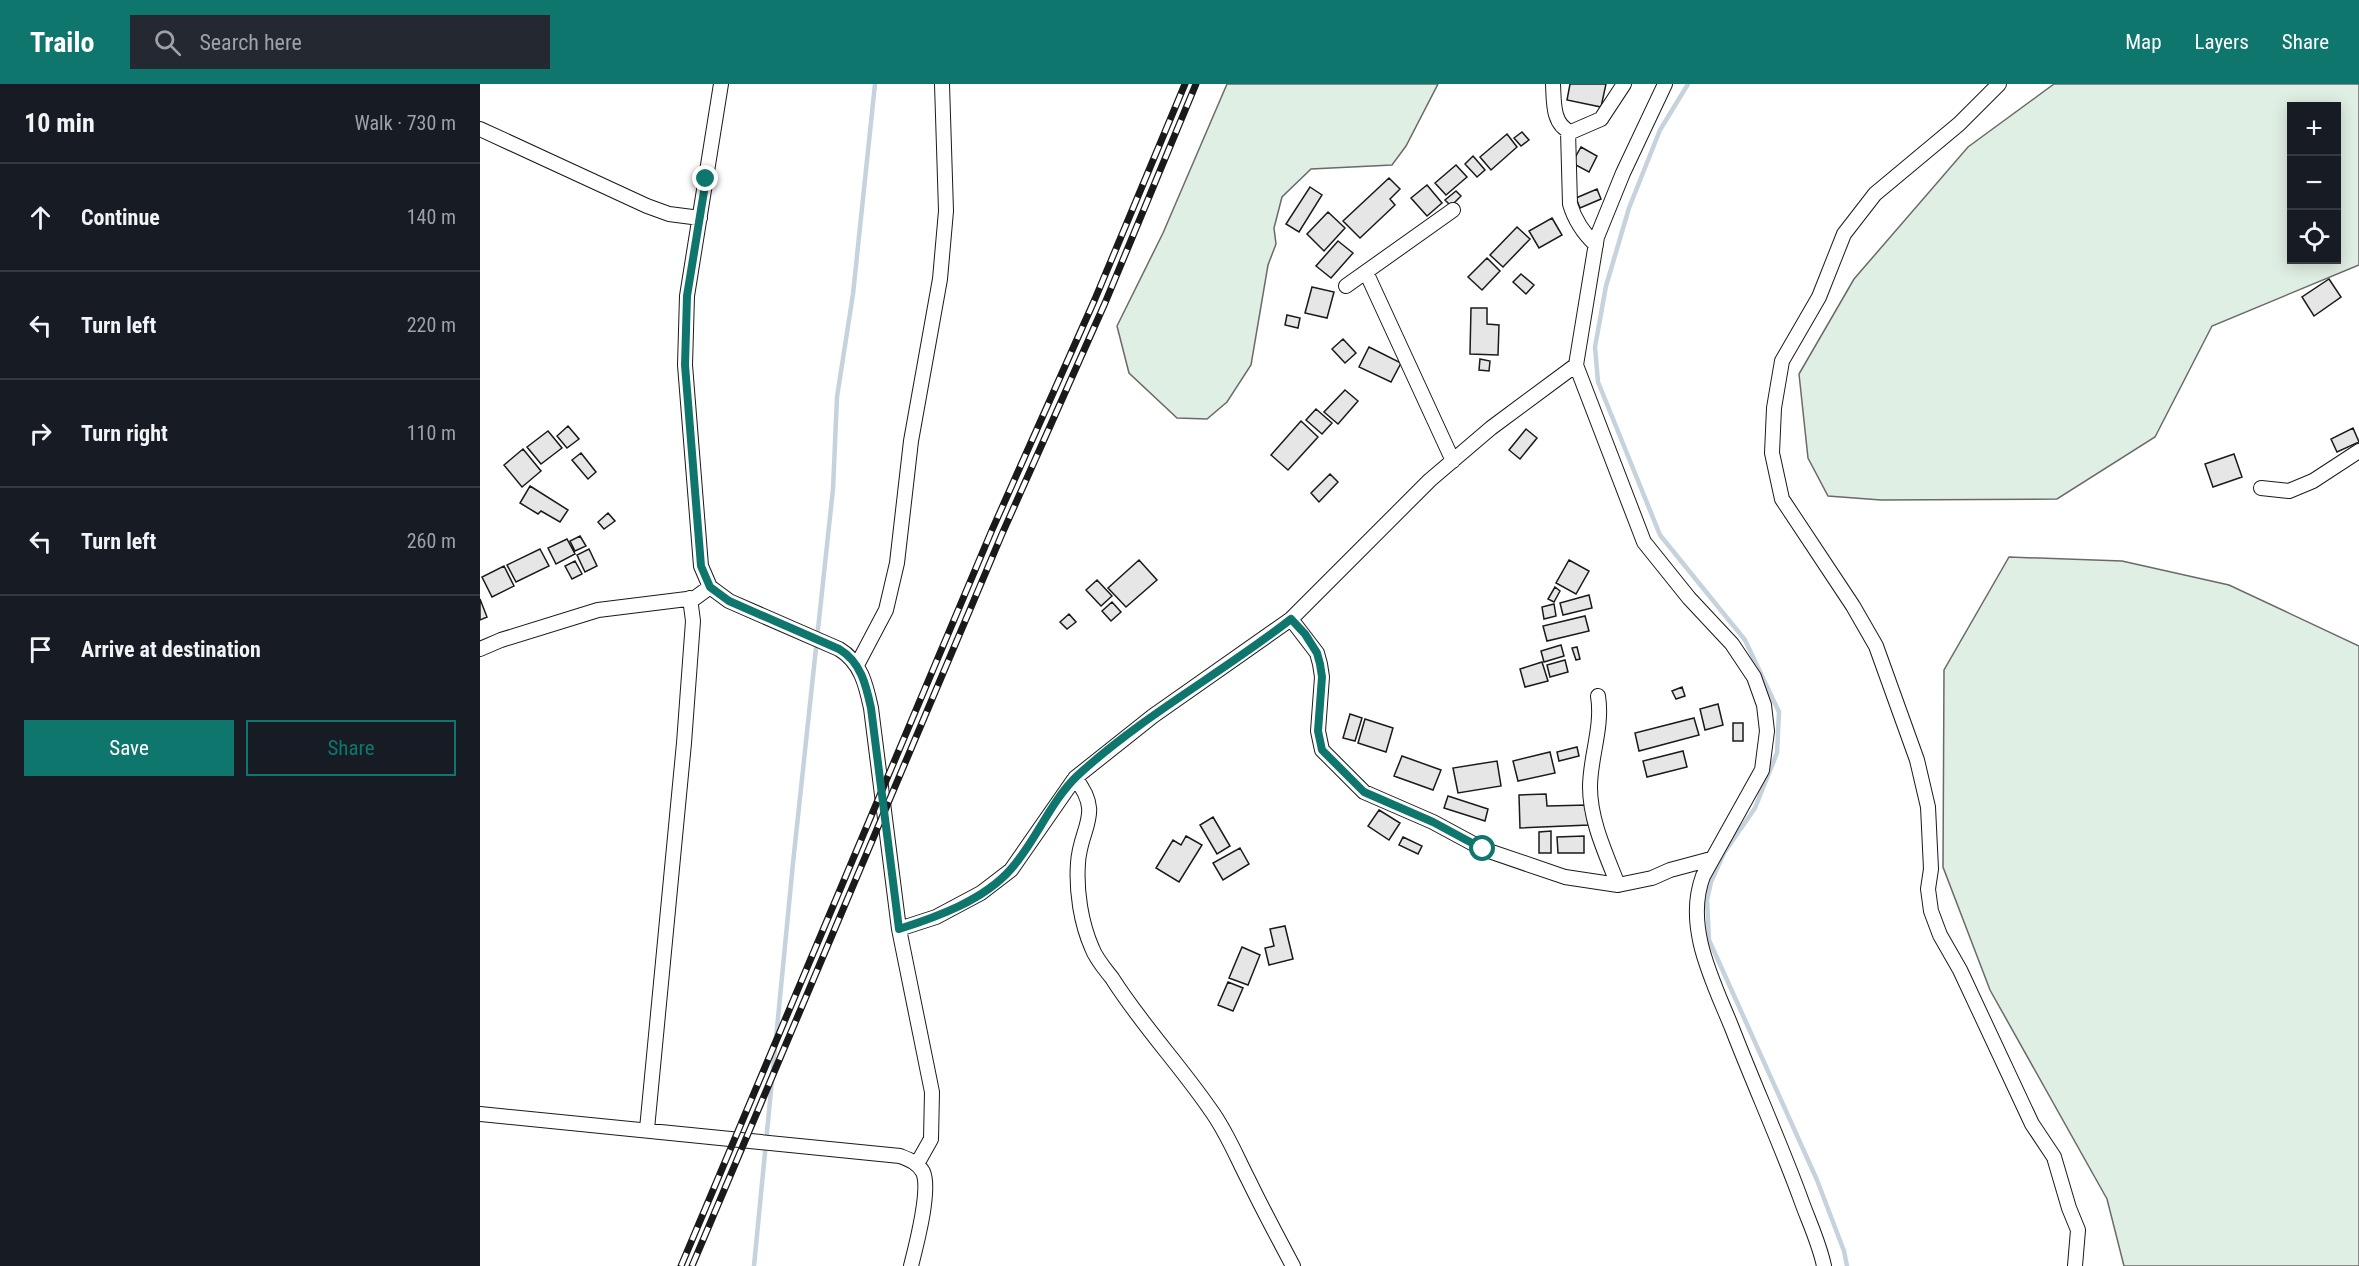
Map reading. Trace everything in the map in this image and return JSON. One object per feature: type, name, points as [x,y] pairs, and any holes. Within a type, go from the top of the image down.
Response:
[{"type":"street","points":[[721,84],[687,296],[685,365],[701,566],[710,587],[754,614],[828,643],[848,654],[863,676],[871,708],[899,929],[932,1092],[931,1139],[917,1164]]},
{"type":"street","points":[[857,665],[886,610],[891,591],[911,441],[940,279],[946,211],[942,84]]},
{"type":"street","points":[[1553,84],[1557,118],[1568,131],[1570,204],[1585,235],[1596,245]]},
{"type":"street","points":[[1568,131],[1582,129],[1601,118],[1624,84]]},
{"type":"street","points":[[1665,84],[1623,173],[1596,245],[1576,364],[1644,542],[1689,598],[1732,644],[1754,677],[1764,705],[1767,731],[1762,770],[1711,859],[1698,891],[1699,937],[1717,991],[1785,1157],[1824,1266]]},
{"type":"street","points":[[1999,84],[1959,124],[1875,194],[1844,234],[1819,297],[1782,361],[1774,408],[1772,453],[1782,499],[1853,606],[1876,646],[1917,760],[1928,807],[1931,869],[1928,889],[1931,911],[1940,935],[1960,970],[2032,1124],[2054,1157],[2078,1230],[2075,1266]]},
{"type":"street","points":[[480,129],[647,206],[669,214],[700,218]]},
{"type":"street","points":[[1346,286],[1453,210]]},
{"type":"street","points":[[1366,272],[1453,461]]},
{"type":"street","points":[[899,929],[936,917],[981,894],[1011,870],[1075,778],[1153,716],[1291,619],[1384,525],[1453,461],[1576,364]]},
{"type":"street","points":[[2260,488],[2289,491],[2313,481],[2359,451]]},
{"type":"street","points":[[480,648],[501,639],[598,610],[695,598],[710,587]]},
{"type":"street","points":[[647,1129],[684,743],[693,621],[690,598]]},
{"type":"street","points":[[1291,619],[1305,634],[1317,653],[1320,664],[1322,677],[1318,731],[1322,750],[1364,792],[1433,822],[1483,849],[1565,877],[1618,885],[1652,878],[1670,870],[1711,859]]},
{"type":"street","points":[[1598,696],[1600,720],[1590,788],[1602,843],[1618,885]]},
{"type":"street","points":[[1075,778],[1087,793],[1089,807],[1088,827],[1078,860],[1077,882],[1086,930],[1093,950],[1124,997],[1188,1077],[1228,1136],[1293,1266]]},
{"type":"street","points":[[480,1114],[900,1156],[917,1164],[925,1180],[911,1266]]},
{"type":"green space","points":[[1227,84],[1438,84],[1406,146],[1392,165],[1311,169],[1282,197],[1274,228],[1276,244],[1268,265],[1251,365],[1227,402],[1207,419],[1177,418],[1129,373],[1117,326],[1163,233]]},
{"type":"green space","points":[[2054,84],[2359,84],[2359,265],[2212,326],[2155,437],[2057,499],[1881,500],[1828,496],[1808,458],[1799,374],[1854,279],[1968,147]]},
{"type":"green space","points":[[2009,557],[2122,561],[2229,585],[2359,646],[2359,1266],[2124,1266],[2107,1199],[1990,990],[1943,867],[1944,670]]},
{"type":"building","points":[[1570,84],[1606,84],[1601,107],[1567,100]]},
{"type":"building","points":[[1522,132],[1529,140],[1521,146],[1514,138]]},
{"type":"building","points":[[1507,134],[1517,147],[1491,170],[1480,157]]},
{"type":"building","points":[[1581,147],[1597,156],[1589,172],[1572,163]]},
{"type":"building","points":[[1473,156],[1485,170],[1477,177],[1465,164]]},
{"type":"building","points":[[1456,165],[1467,177],[1446,195],[1435,183]]},
{"type":"building","points":[[1389,178],[1400,189],[1390,199],[1395,205],[1360,238],[1343,221]]},
{"type":"building","points":[[1427,185],[1442,203],[1427,216],[1411,198]]},
{"type":"building","points":[[1310,187],[1322,195],[1299,232],[1286,224]]},
{"type":"building","points":[[1597,189],[1601,199],[1580,208],[1576,198]]},
{"type":"building","points":[[1456,191],[1461,196],[1451,206],[1445,200]]},
{"type":"building","points":[[1328,212],[1345,228],[1324,251],[1307,234]]},
{"type":"building","points":[[1552,218],[1562,235],[1539,248],[1529,231]]},
{"type":"building","points":[[1517,227],[1530,239],[1503,267],[1490,255]]},
{"type":"building","points":[[1338,241],[1353,253],[1331,278],[1316,266]]},
{"type":"building","points":[[1487,258],[1500,271],[1482,290],[1468,277]]},
{"type":"building","points":[[1521,274],[1534,285],[1526,294],[1513,282]]},
{"type":"building","points":[[2329,279],[2341,297],[2314,316],[2302,297]]},
{"type":"building","points":[[1312,287],[1334,292],[1327,318],[1305,313]]},
{"type":"building","points":[[1471,308],[1487,308],[1487,324],[1499,325],[1498,355],[1470,354]]},
{"type":"building","points":[[1287,315],[1300,318],[1298,328],[1285,325]]},
{"type":"building","points":[[1343,339],[1356,353],[1345,363],[1332,349]]},
{"type":"building","points":[[1369,347],[1401,363],[1391,382],[1359,367]]},
{"type":"building","points":[[1480,359],[1490,361],[1489,371],[1479,370]]},
{"type":"building","points":[[1345,390],[1358,401],[1338,424],[1324,412]]},
{"type":"building","points":[[1316,409],[1332,423],[1322,434],[1306,420]]},
{"type":"building","points":[[1301,421],[1318,437],[1288,470],[1271,455]]},
{"type":"building","points":[[568,426],[579,439],[567,448],[557,436]]},
{"type":"building","points":[[2353,428],[2359,442],[2337,452],[2331,439]]},
{"type":"building","points":[[1526,429],[1537,438],[1520,459],[1509,450]]},
{"type":"building","points":[[548,431],[562,448],[541,464],[527,447]]},
{"type":"building","points":[[523,449],[541,471],[522,487],[504,465]]},
{"type":"building","points":[[581,453],[596,472],[588,479],[572,460]]},
{"type":"building","points":[[2234,454],[2242,477],[2213,487],[2205,464]]},
{"type":"building","points":[[1330,474],[1338,482],[1319,502],[1311,493]]},
{"type":"building","points":[[530,486],[568,510],[560,522],[541,511],[538,514],[520,503]]},
{"type":"building","points":[[608,513],[615,521],[604,529],[598,522]]},
{"type":"building","points":[[580,536],[586,546],[575,551],[570,541]]},
{"type":"building","points":[[567,539],[575,554],[556,564],[548,548]]},
{"type":"building","points":[[540,549],[549,566],[516,582],[507,565]]},
{"type":"building","points":[[589,549],[597,566],[585,572],[577,555]]},
{"type":"building","points":[[1139,560],[1157,580],[1126,607],[1108,588]]},
{"type":"building","points":[[1569,560],[1589,571],[1576,594],[1556,583]]},
{"type":"building","points":[[575,561],[582,574],[572,579],[565,566]]},
{"type":"building","points":[[504,566],[514,586],[492,597],[482,577]]},
{"type":"building","points":[[1097,580],[1112,596],[1101,606],[1086,590]]},
{"type":"building","points":[[1555,587],[1560,591],[1554,602],[1548,599]]},
{"type":"building","points":[[1589,595],[1592,608],[1563,615],[1560,603]]},
{"type":"building","points":[[480,599],[487,617],[480,620]]},
{"type":"building","points":[[1112,602],[1121,612],[1111,621],[1102,611]]},
{"type":"building","points":[[1554,604],[1556,616],[1544,619],[1542,607]]},
{"type":"building","points":[[1069,614],[1076,622],[1067,629],[1060,622]]},
{"type":"building","points":[[1585,616],[1589,631],[1547,641],[1543,626]]},
{"type":"building","points":[[1561,645],[1564,656],[1544,662],[1541,651]]},
{"type":"building","points":[[1577,647],[1580,659],[1576,660],[1572,648]]},
{"type":"building","points":[[1565,660],[1568,672],[1550,677],[1547,665]]},
{"type":"building","points":[[1542,662],[1548,681],[1525,687],[1520,669]]},
{"type":"building","points":[[1682,687],[1685,696],[1676,699],[1672,691]]},
{"type":"building","points":[[1718,704],[1723,725],[1705,730],[1700,709]]},
{"type":"building","points":[[1350,714],[1362,718],[1355,741],[1343,738]]},
{"type":"building","points":[[1694,718],[1699,735],[1639,751],[1635,733]]},
{"type":"building","points":[[1365,719],[1393,728],[1386,752],[1358,743]]},
{"type":"building","points":[[1733,723],[1743,723],[1743,741],[1733,741]]},
{"type":"building","points":[[1577,747],[1579,756],[1559,761],[1557,752]]},
{"type":"building","points":[[1683,751],[1687,767],[1647,777],[1643,761]]},
{"type":"building","points":[[1550,752],[1555,773],[1518,781],[1513,761]]},
{"type":"building","points":[[1402,756],[1441,770],[1433,790],[1394,776]]},
{"type":"building","points":[[1497,761],[1501,786],[1458,793],[1453,768]]},
{"type":"building","points":[[1546,794],[1547,806],[1588,805],[1589,825],[1520,828],[1519,795]]},
{"type":"building","points":[[1448,796],[1488,809],[1485,821],[1444,808]]},
{"type":"building","points":[[1379,810],[1400,823],[1389,840],[1368,826]]},
{"type":"building","points":[[1213,817],[1230,846],[1217,854],[1200,825]]},
{"type":"building","points":[[1551,831],[1551,853],[1539,853],[1539,832]]},
{"type":"building","points":[[1186,836],[1202,845],[1179,882],[1156,868],[1173,840],[1181,845]]},
{"type":"building","points":[[1584,836],[1584,853],[1558,853],[1557,837]]},
{"type":"building","points":[[1403,837],[1422,846],[1418,854],[1399,845]]},
{"type":"building","points":[[1240,848],[1249,864],[1223,880],[1213,863]]},
{"type":"building","points":[[1285,926],[1293,959],[1269,965],[1265,948],[1274,946],[1270,929]]},
{"type":"building","points":[[1242,947],[1260,955],[1248,985],[1229,978]]},
{"type":"building","points":[[1228,982],[1243,988],[1233,1011],[1218,1005]]},
{"type":"waterway","points":[[754,1266],[793,863],[833,489],[837,397],[853,294],[875,84]]},
{"type":"waterway","points":[[1688,84],[1660,130],[1629,208],[1606,286],[1595,347],[1598,382],[1660,535],[1745,640],[1779,712],[1777,753],[1755,808],[1724,853],[1711,882],[1707,900],[1709,940],[1817,1180],[1844,1251],[1847,1266]]},
{"type":"railway","points":[[681,1266],[992,530],[1095,299],[1185,84]]},
{"type":"railway","points":[[692,1266],[1002,534],[1105,303],[1196,84]]},
{"type":"route","points":[[706,179],[687,296],[685,365],[701,566],[710,587],[729,601],[754,614],[828,643],[848,654],[863,676],[871,708],[899,929],[936,917],[981,894],[1011,870],[1075,778],[1153,716],[1262,642],[1291,619],[1305,634],[1317,653],[1322,677],[1318,731],[1322,750],[1335,766],[1364,792],[1433,822],[1483,849]]}]
